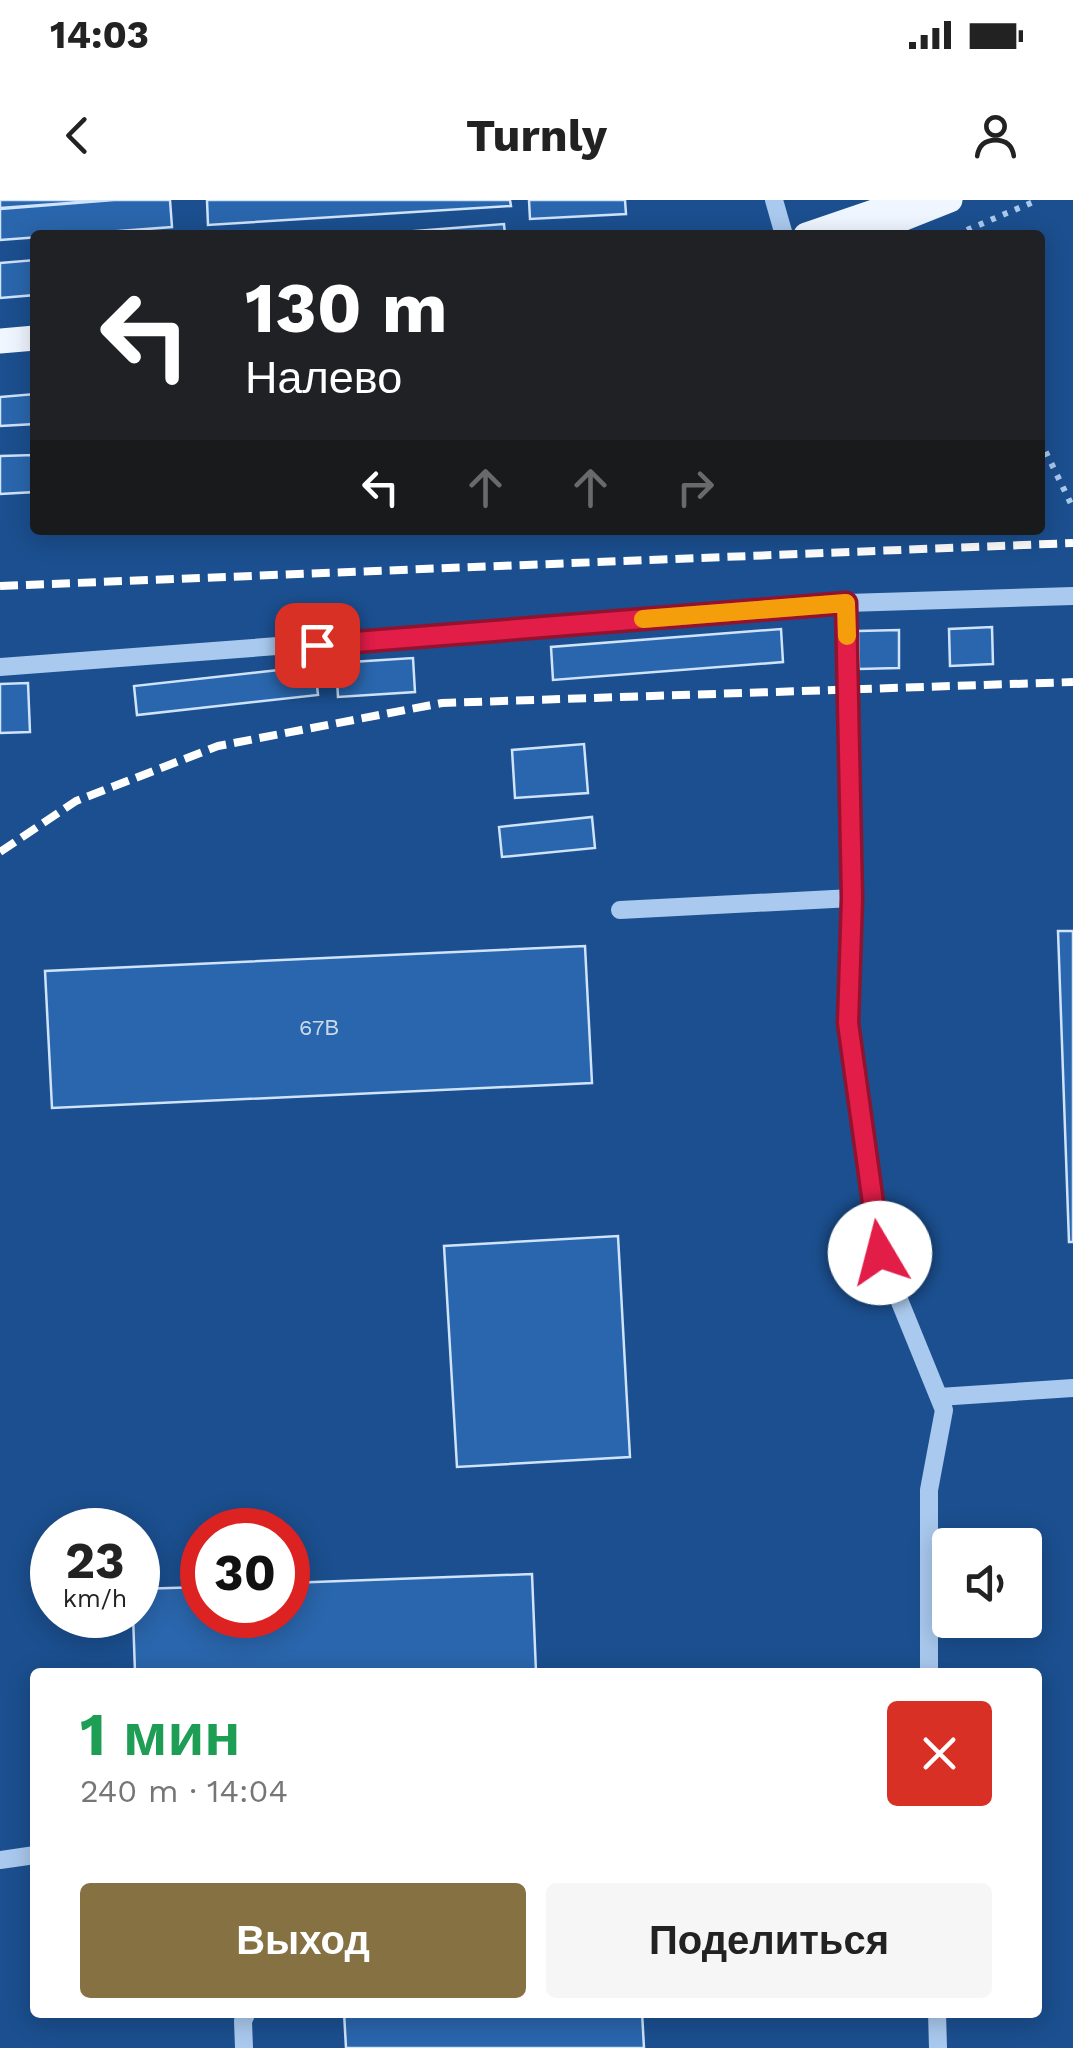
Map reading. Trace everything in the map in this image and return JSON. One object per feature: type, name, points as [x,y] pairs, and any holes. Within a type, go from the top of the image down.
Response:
[{"type":"main road","points":[[821,230],[908,200]]},
{"type":"main road","points":[[875,230],[950,200]]},
{"type":"main road","points":[[0,341],[30,338]]},
{"type":"main road","points":[[0,356],[30,353]]},
{"type":"street","points":[[774,200],[783,230]]},
{"type":"street","points":[[0,668],[846,603],[1073,596]]},
{"type":"street","points":[[846,603],[852,898],[848,1023],[880,1253],[944,1410],[929,1490],[929,1668]]},
{"type":"street","points":[[620,910],[852,898]]},
{"type":"street","points":[[939,1397],[1073,1388]]},
{"type":"street","points":[[0,1860],[30,1856]]},
{"type":"street","points":[[244,2018],[244,2048]]},
{"type":"street","points":[[937,2018],[938,2048]]},
{"type":"path","points":[[967,230],[1038,200]]},
{"type":"path","points":[[1045,450],[1073,508]]},
{"type":"building","points":[[0,200],[110,200],[0,208]]},
{"type":"building","points":[[170,200],[172,227],[30,230],[30,238],[0,240],[0,209]]},
{"type":"building","points":[[207,200],[510,200],[511,206],[208,225]]},
{"type":"building","points":[[529,200],[625,200],[626,214],[530,219]]},
{"type":"building","points":[[504,224],[505,230],[428,230]]},
{"type":"building","points":[[30,260],[30,295],[0,298],[0,263]]},
{"type":"building","points":[[30,394],[30,424],[0,426],[0,397]]},
{"type":"building","points":[[30,455],[30,492],[0,494],[0,456]]},
{"type":"building","points":[[992,627],[993,664],[950,666],[949,629]]},
{"type":"building","points":[[781,629],[783,662],[553,680],[551,647]]},
{"type":"building","points":[[899,630],[899,668],[859,669],[858,631]]},
{"type":"building","points":[[413,658],[415,692],[338,697],[336,663]]},
{"type":"building","points":[[315,666],[318,695],[137,715],[134,686]]},
{"type":"building","points":[[28,683],[30,732],[0,733],[0,684]]},
{"type":"building","points":[[584,744],[588,793],[515,798],[512,750]]},
{"type":"building","points":[[592,817],[595,848],[502,857],[499,827]]},
{"type":"building","points":[[1058,931],[1073,931],[1073,1242],[1069,1242]]},
{"type":"building","points":[[585,946],[592,1083],[52,1108],[45,971]]},
{"type":"building","points":[[618,1236],[630,1457],[457,1467],[444,1246]]},
{"type":"building","points":[[532,1574],[536,1668],[135,1668],[134,1638],[160,1638],[160,1588],[180,1588],[180,1638],[310,1638],[310,1582]]},
{"type":"building","points":[[344,2018],[642,2018],[644,2048],[346,2048]]},
{"type":"railway","points":[[0,586],[1073,543]]},
{"type":"railway","points":[[0,852],[76,801],[218,746],[442,703],[1073,682]]},
{"type":"slow traffic","points":[[643,619],[846,603],[847,636]]},
{"type":"route","points":[[317,645],[846,603],[852,898],[848,1023],[880,1253]]}]
